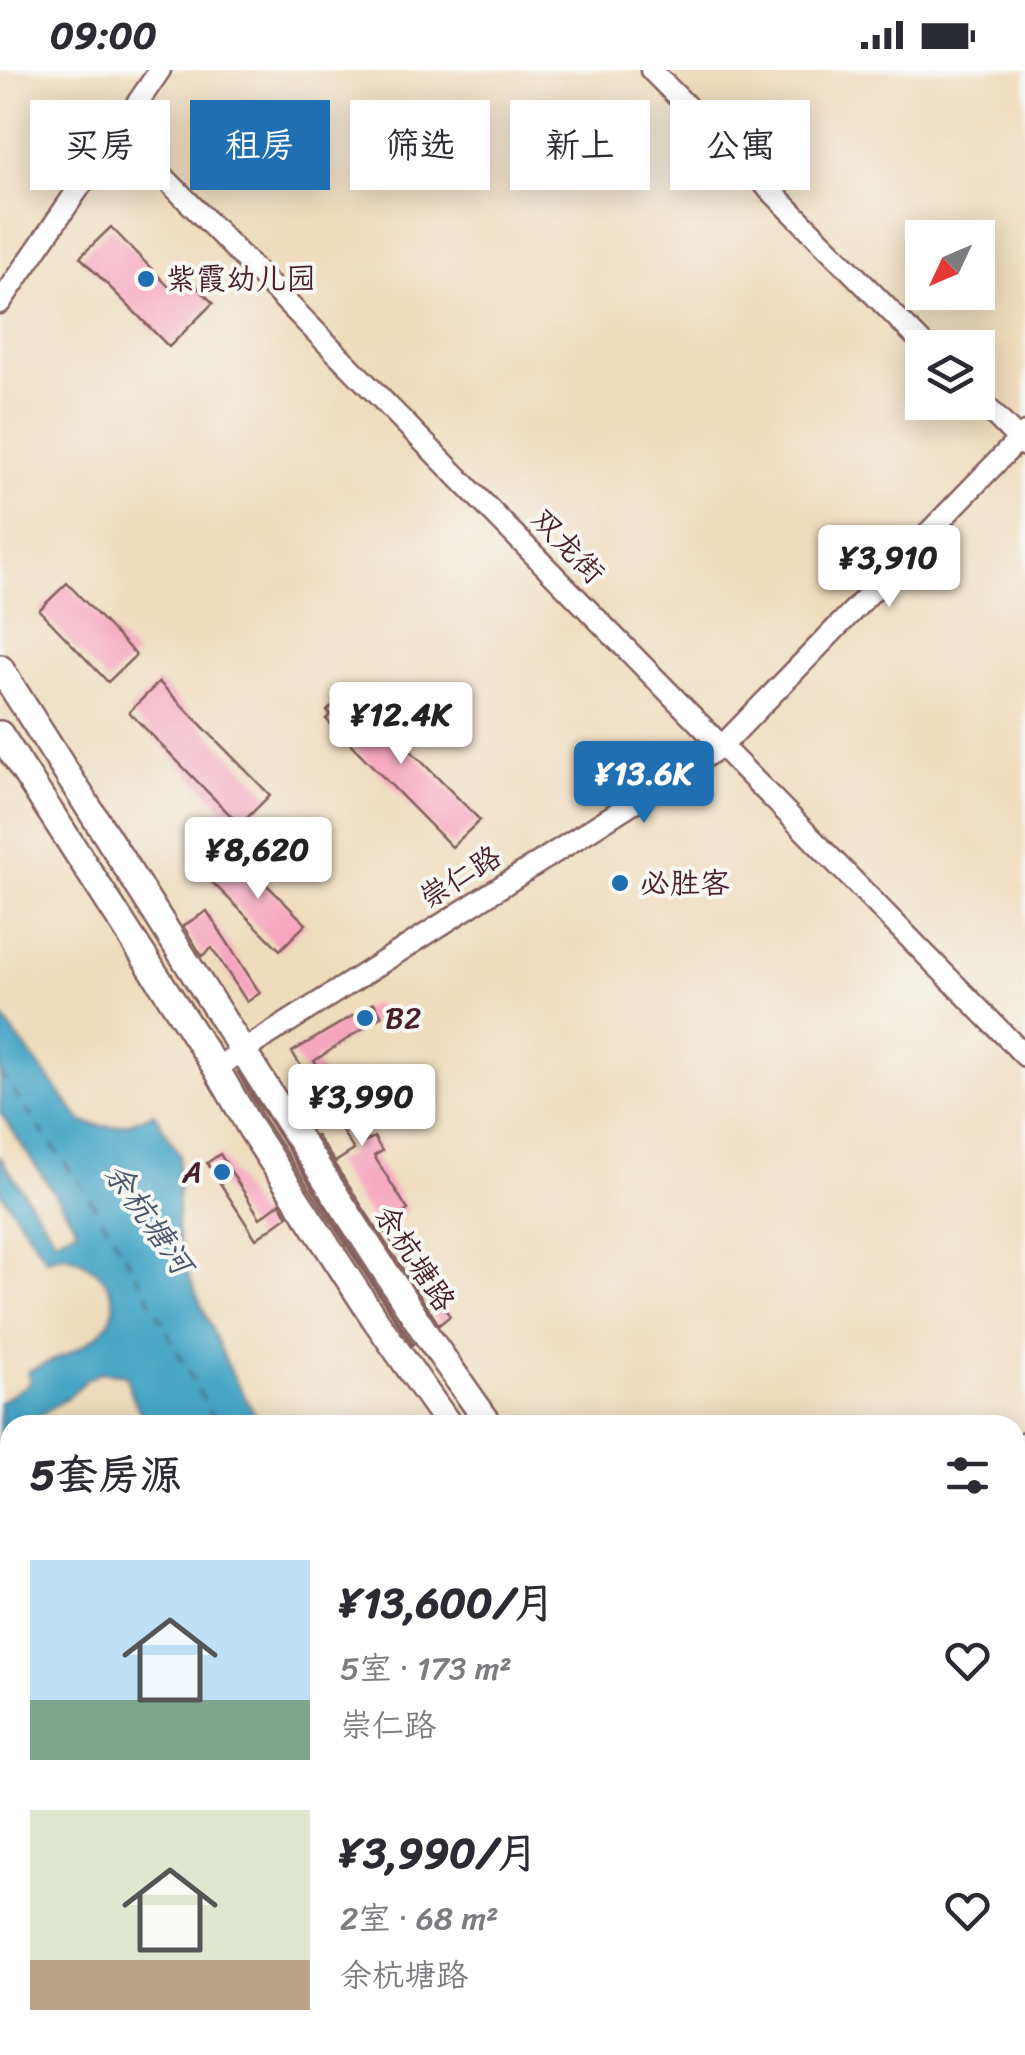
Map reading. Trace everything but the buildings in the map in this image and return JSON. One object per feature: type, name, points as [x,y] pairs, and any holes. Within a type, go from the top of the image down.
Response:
[{"type":"main road","name":"余杭塘路","points":[[0,668],[283,1114],[483,1415]]},
{"type":"main road","points":[[0,734],[216,1068],[251,1129],[442,1415]]},
{"type":"street","points":[[139,100],[160,70]]},
{"type":"street","points":[[651,70],[909,330]]},
{"type":"street","name":"双龙街","points":[[170,183],[1025,1056]]},
{"type":"street","points":[[0,303],[77,190]]},
{"type":"street","points":[[995,414],[1023,440]]},
{"type":"street","name":"崇仁路","points":[[216,1068],[722,746],[1023,440]]},
{"type":"water","name":"余杭塘河","points":[[0,1015],[82,1122],[119,1126],[154,1113],[179,1154],[177,1228],[182,1261],[231,1373],[255,1415],[141,1415],[126,1375],[101,1372],[40,1415],[0,1415],[0,1402],[30,1383],[28,1371],[72,1351],[103,1330],[113,1311],[113,1300],[105,1281],[89,1265],[66,1255],[46,1259],[0,1191],[0,1157],[55,1239],[78,1229],[0,1112]]},
{"type":"ferry route","points":[[0,1073],[87,1194],[136,1273],[212,1415]]},
{"type":"place","name":"紫霞幼儿园","points":[[146,279]]},
{"type":"place","name":"必胜客","points":[[620,883]]},
{"type":"place","name":"B2","points":[[365,1018]]},
{"type":"place","name":"A","points":[[222,1172]]}]
